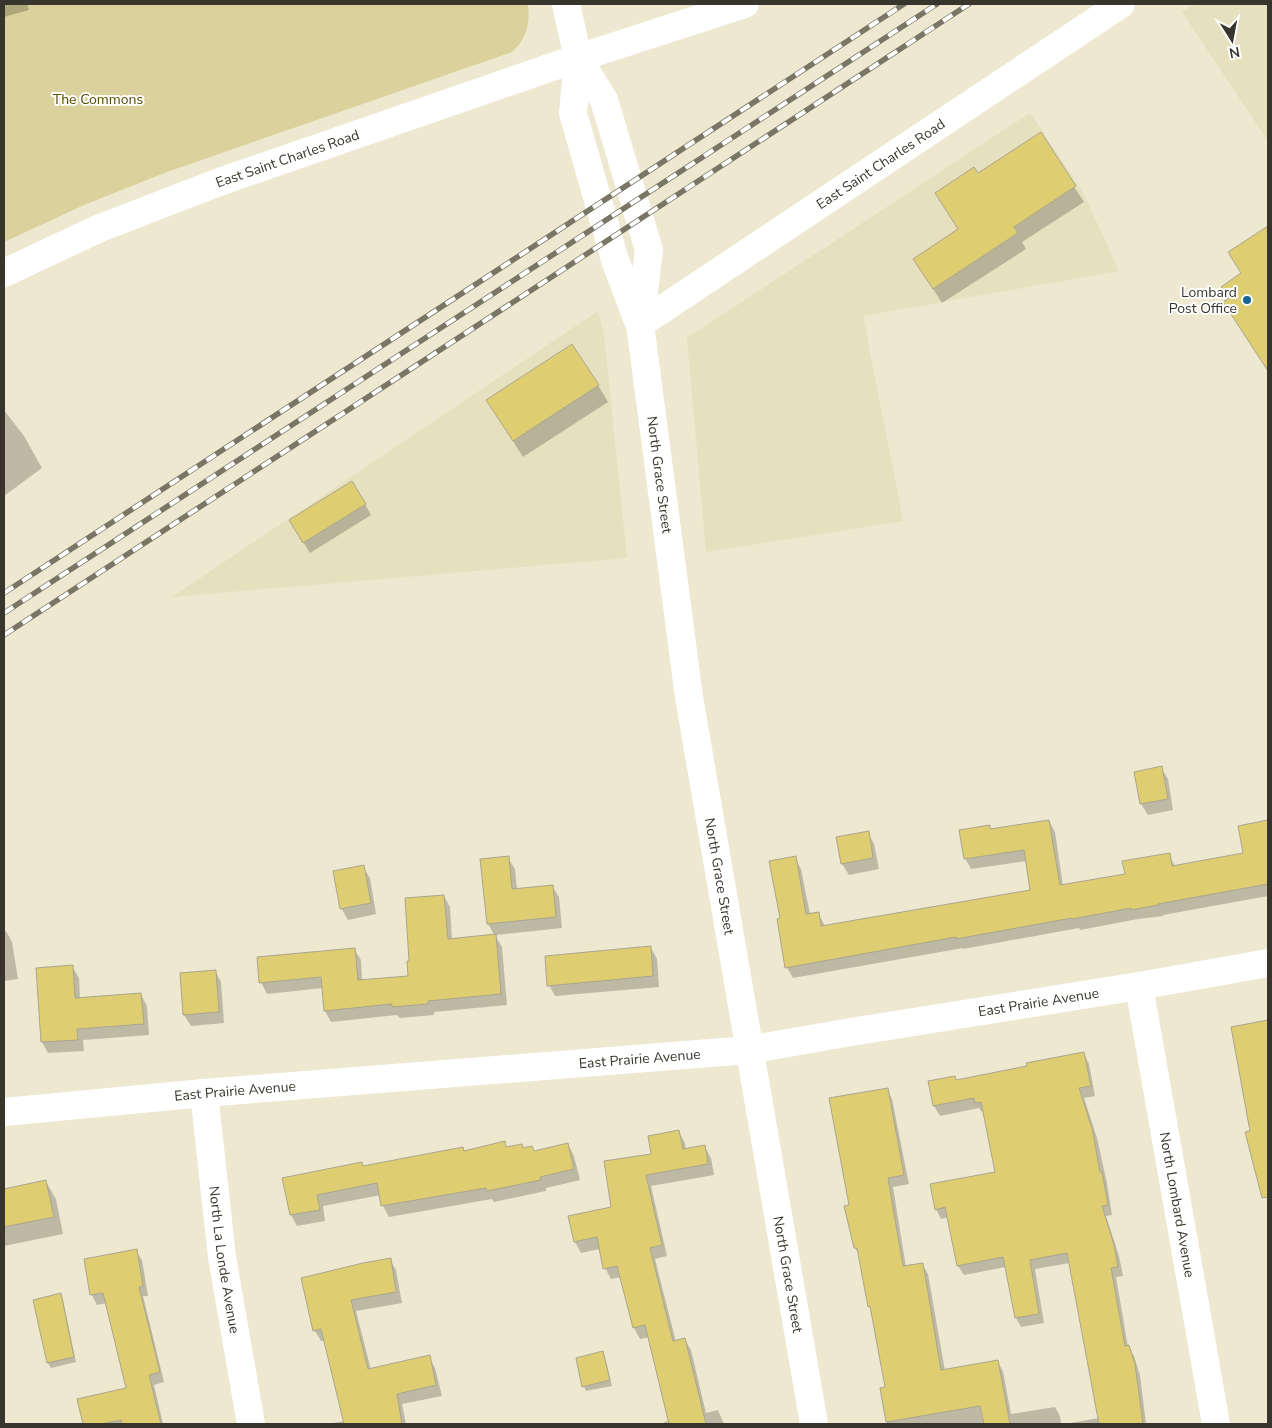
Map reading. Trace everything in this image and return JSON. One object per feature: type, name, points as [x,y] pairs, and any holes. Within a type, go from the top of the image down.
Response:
[{"type":"street","name":"North Grace Street","points":[[566,4],[578,58],[604,100],[648,250],[640,324],[689,698],[748,1050],[814,1424]]},
{"type":"street","name":"East Saint Charles Road","points":[[4,273],[100,228],[222,181],[578,58],[746,4]]},
{"type":"street","name":"East Saint Charles Road","points":[[640,324],[1121,4]]},
{"type":"street","name":"East Prairie Avenue","points":[[4,1112],[204,1093],[748,1050],[1268,963]]},
{"type":"street","name":"North Lombard Avenue","points":[[1139,986],[1216,1424]]},
{"type":"street","name":"North La Londe Avenue","points":[[204,1093],[222,1257],[251,1424]]},
{"type":"shaded area","points":[[1195,4],[1268,4],[1268,141],[1182,12]]},
{"type":"shaded area","points":[[1030,113],[1083,192],[1119,271],[863,316],[903,521],[706,552],[687,338]]},
{"type":"shaded area","points":[[598,311],[604,336],[627,558],[172,597]]},
{"type":"green space","name":"The Commons","points":[[4,4],[528,4],[528,24],[524,36],[512,52],[167,172],[84,205],[4,242]]},
{"type":"building","points":[[1041,132],[1076,186],[1014,227],[1018,233],[933,289],[913,259],[958,229],[935,193],[974,167],[978,173]]},
{"type":"building","name":"Lombard Post Office","points":[[1268,226],[1268,371],[1223,302],[1229,298],[1221,287],[1241,273],[1228,252]]},
{"type":"building","points":[[572,344],[599,385],[513,441],[486,400]]},
{"type":"building","points":[[352,481],[366,504],[303,543],[289,520]]},
{"type":"building","points":[[1162,766],[1168,799],[1140,804],[1134,772]]},
{"type":"building","points":[[1049,820],[1060,885],[1125,874],[1122,861],[1170,853],[1172,866],[1243,853],[1238,826],[1268,820],[1268,884],[1131,910],[1131,908],[956,939],[956,937],[785,968],[777,919],[780,918],[769,861],[796,856],[806,914],[819,912],[821,926],[1030,890],[1024,850],[964,859],[959,830],[990,825],[990,829]]},
{"type":"building","points":[[869,831],[873,858],[841,864],[836,837]]},
{"type":"building","points":[[509,856],[512,889],[553,885],[556,917],[487,924],[480,859]]},
{"type":"building","points":[[364,865],[371,903],[340,909],[333,871]]},
{"type":"building","points":[[444,895],[448,939],[496,934],[501,994],[428,1001],[428,1004],[392,1007],[392,1004],[324,1011],[321,977],[259,983],[257,957],[355,948],[358,980],[408,976],[407,961],[409,961],[405,898]]},
{"type":"building","points":[[651,946],[653,976],[547,986],[545,956]]},
{"type":"building","points":[[73,965],[75,998],[141,993],[144,1024],[77,1029],[78,1040],[41,1042],[36,968]]},
{"type":"building","points":[[216,970],[219,1012],[183,1015],[180,973]]},
{"type":"building","points":[[1268,1020],[1268,1197],[1262,1198],[1245,1132],[1250,1131],[1231,1027]]},
{"type":"building","points":[[1084,1052],[1091,1086],[1079,1088],[1092,1128],[1100,1172],[1102,1172],[1108,1205],[1102,1206],[1114,1245],[1118,1267],[1111,1268],[1125,1346],[1129,1345],[1135,1364],[1143,1424],[1099,1424],[1067,1253],[1030,1260],[1039,1314],[1015,1318],[1003,1257],[957,1266],[945,1207],[935,1210],[930,1184],[995,1172],[981,1102],[975,1103],[974,1098],[933,1106],[928,1081],[955,1076],[956,1080],[1027,1066],[1026,1063]]},
{"type":"building","points":[[888,1088],[904,1175],[888,1178],[903,1266],[923,1263],[941,1370],[998,1360],[1010,1424],[984,1424],[980,1406],[886,1422],[880,1388],[885,1387],[857,1248],[854,1248],[844,1206],[849,1205],[829,1098]]},
{"type":"building","points":[[679,1130],[683,1149],[705,1145],[708,1164],[646,1175],[662,1245],[650,1248],[673,1341],[685,1338],[706,1424],[669,1424],[645,1325],[633,1328],[617,1266],[603,1269],[597,1237],[574,1242],[568,1216],[611,1207],[604,1161],[651,1154],[648,1136]]},
{"type":"building","points":[[505,1141],[506,1147],[522,1144],[523,1148],[532,1146],[534,1151],[568,1143],[574,1169],[540,1177],[541,1180],[487,1191],[486,1188],[381,1206],[377,1183],[317,1195],[320,1210],[290,1215],[282,1178],[362,1162],[363,1166],[463,1147],[464,1151]]},
{"type":"building","points":[[46,1180],[54,1217],[4,1227],[4,1189]]},
{"type":"building","points":[[137,1249],[143,1286],[139,1287],[160,1372],[149,1375],[161,1424],[122,1424],[121,1420],[101,1424],[83,1424],[77,1399],[126,1388],[103,1293],[90,1295],[84,1259]]},
{"type":"building","points":[[391,1258],[396,1292],[351,1300],[368,1369],[430,1355],[436,1385],[397,1394],[402,1424],[344,1424],[321,1329],[313,1331],[301,1278]]},
{"type":"building","points":[[61,1293],[74,1357],[47,1363],[33,1300]]},
{"type":"building","points":[[603,1351],[610,1380],[582,1387],[576,1358]]},
{"type":"railway","points":[[4,593],[904,4]]},
{"type":"railway","points":[[4,613],[937,4]]},
{"type":"railway","points":[[4,635],[969,4]]},
{"type":"place","name":"Lombard Post Office","points":[[1247,300]]}]
